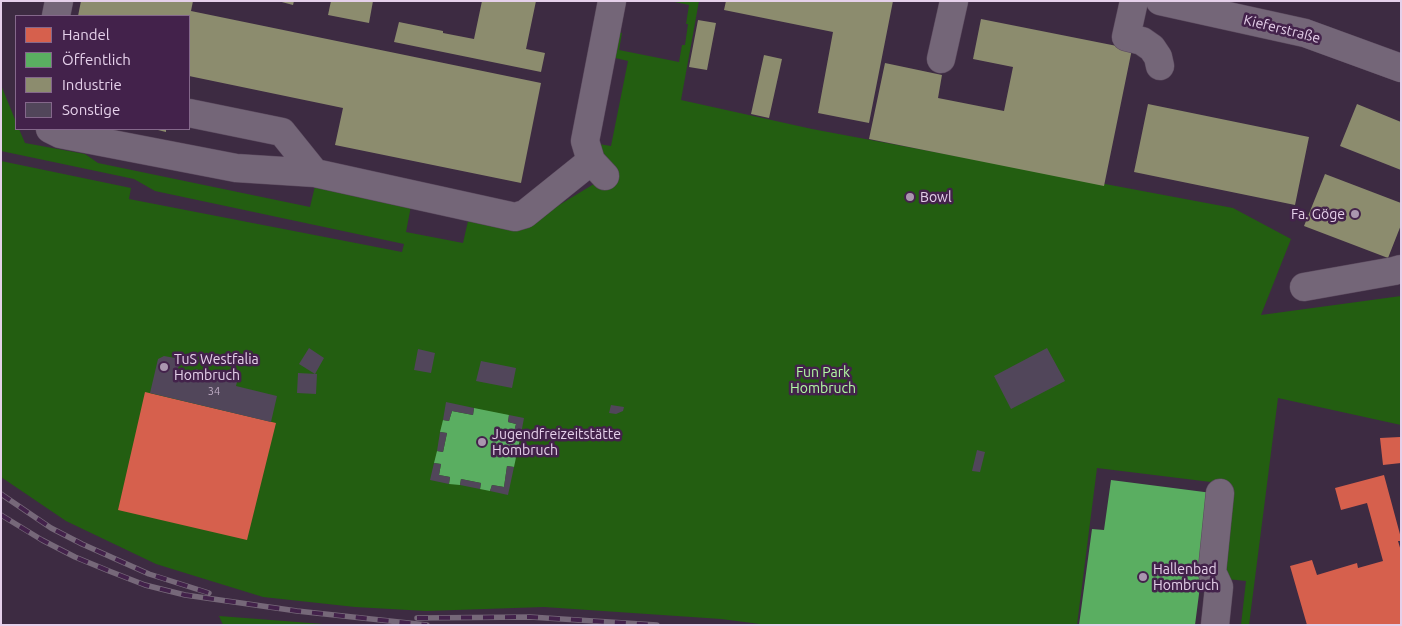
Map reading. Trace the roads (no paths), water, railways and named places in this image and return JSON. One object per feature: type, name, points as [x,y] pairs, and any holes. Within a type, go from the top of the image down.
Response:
[{"type":"street","points":[[56,15],[59,1]]},
{"type":"street","points":[[52,130],[60,134],[236,168],[316,173],[515,217],[525,214],[598,169],[585,141],[612,1]]},
{"type":"street","points":[[941,59],[954,1]]},
{"type":"street","points":[[1134,1],[1126,37],[1142,41],[1152,48],[1158,57],[1160,66]]},
{"type":"street","name":"Kieferstraße","points":[[1164,2],[1262,12],[1305,33],[1401,68]]},
{"type":"street","points":[[190,113],[282,132],[316,173]]},
{"type":"street","points":[[1304,287],[1394,271],[1401,268]]},
{"type":"street","points":[[1215,625],[1219,587],[1212,572],[1220,493]]},
{"type":"railway","points":[[1,494],[51,528],[82,544],[149,574],[209,593]]},
{"type":"railway","points":[[1,515],[42,540],[75,557],[145,585],[185,595],[297,611],[427,625]]},
{"type":"railway","points":[[417,618],[530,617],[657,625]]},
{"type":"place","name":"Bowl","points":[[910,197]]},
{"type":"place","name":"Fa. Göge","points":[[1355,214]]},
{"type":"place","name":"TuS Westfalia Hombruch","points":[[164,367]]},
{"type":"place","name":"Jugendfreizeitstätte Hombruch","points":[[482,442]]},
{"type":"place","name":"Hallenbad Hombruch","points":[[1143,577]]},
{"type":"park label","name":"Fun Park Hombruch","points":[[823,380]]}]
